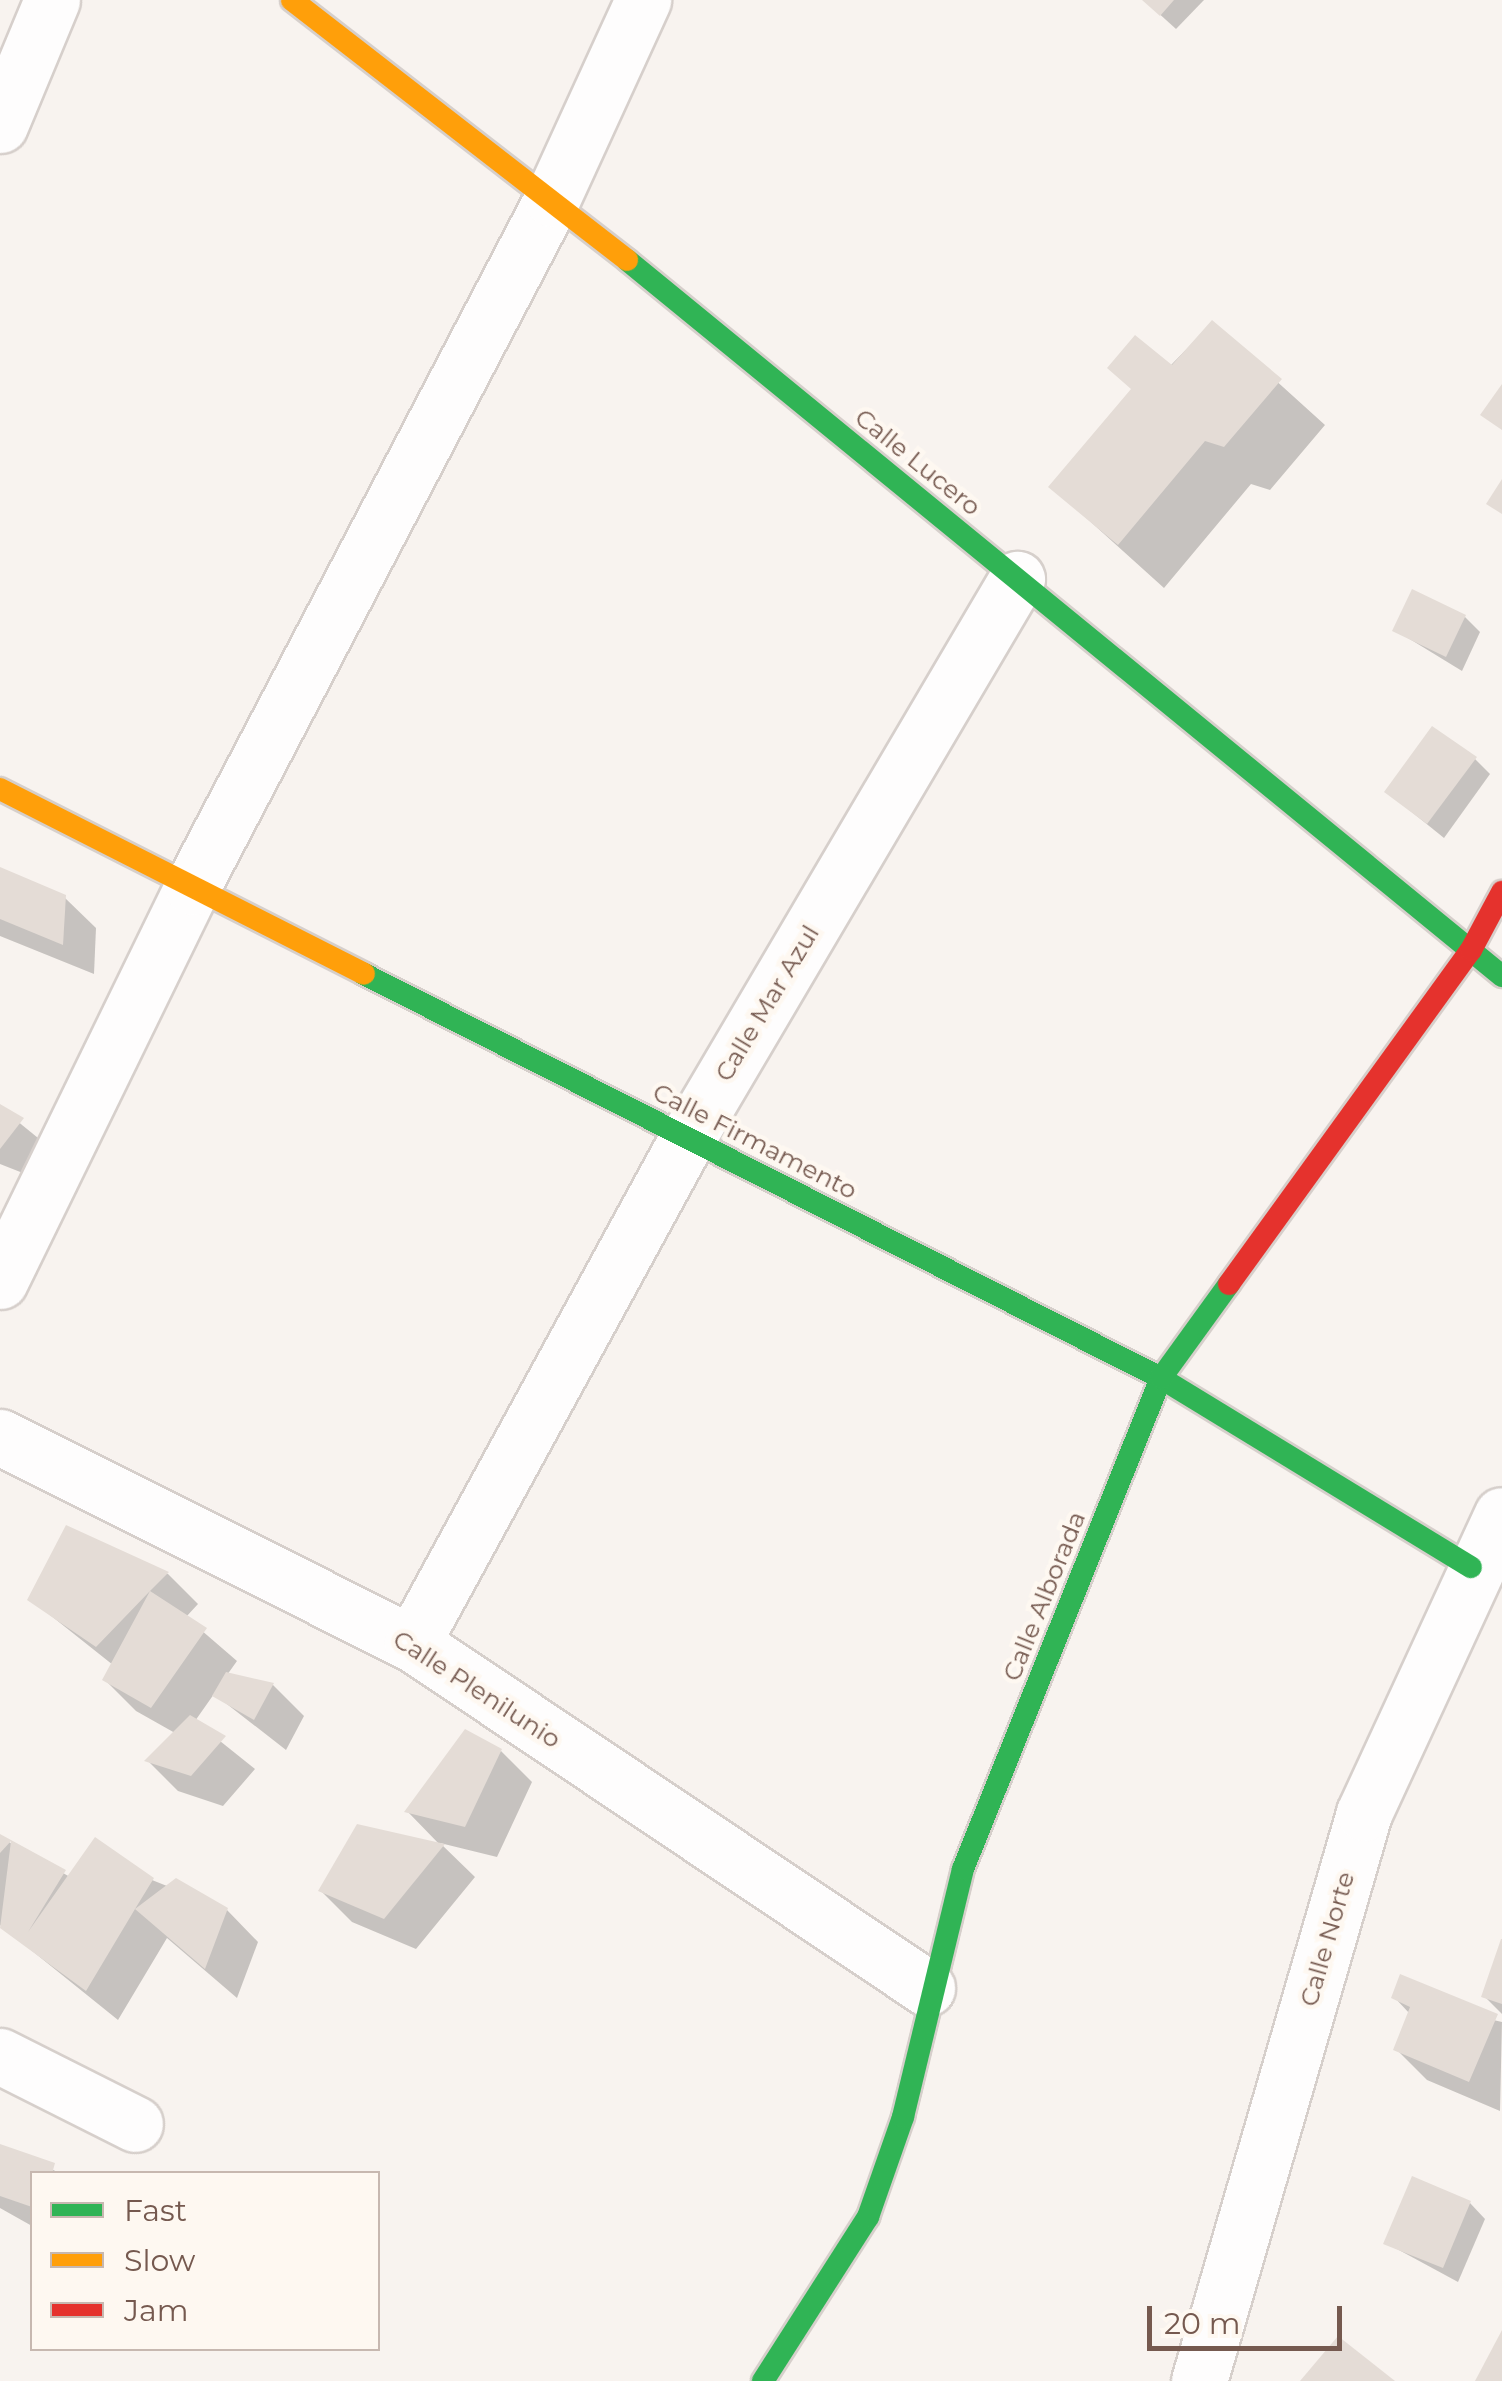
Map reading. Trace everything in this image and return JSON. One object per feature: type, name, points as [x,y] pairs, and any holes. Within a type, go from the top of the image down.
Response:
[{"type":"street","points":[[0,124],[52,0]]},
{"type":"street","name":"Calle Lucero","points":[[292,0],[552,199],[1502,976]]},
{"type":"street","points":[[0,1282],[192,887],[552,199],[643,0]]},
{"type":"street","name":"Calle Mar Azul","points":[[412,1643],[688,1137],[1017,578]]},
{"type":"street","name":"Calle Firmamento","points":[[0,789],[1162,1378],[1471,1568]]},
{"type":"street","name":"Calle Alborada","points":[[763,2381],[868,2217],[902,2117],[927,1988],[963,1869],[1162,1378],[1471,950],[1502,892]]},
{"type":"street","name":"Calle Plenilunio","points":[[0,1437],[412,1643],[927,1988]]},
{"type":"street","name":"Calle Norte","points":[[1199,2381],[1364,1813],[1471,1568],[1502,1515]]},
{"type":"street","points":[[0,2056],[135,2124]]},
{"type":"building","points":[[1142,0],[1174,0],[1160,16]]},
{"type":"building","points":[[1212,320],[1282,379],[1224,447],[1205,441],[1118,545],[1048,487],[1131,389],[1107,368],[1135,335],[1172,365]]},
{"type":"building","points":[[1502,384],[1502,430],[1480,415]]},
{"type":"building","points":[[1502,479],[1502,514],[1486,504]]},
{"type":"building","points":[[1412,589],[1466,615],[1446,657],[1392,631]]},
{"type":"building","points":[[1432,726],[1477,757],[1427,824],[1384,792]]},
{"type":"building","points":[[0,867],[66,895],[63,945],[0,919]]},
{"type":"building","points":[[0,1104],[24,1118],[0,1149]]},
{"type":"building","points":[[66,1525],[169,1572],[96,1647],[27,1600]]},
{"type":"building","points":[[150,1591],[207,1628],[151,1708],[102,1680]]},
{"type":"building","points":[[226,1672],[274,1683],[254,1720],[212,1696]]},
{"type":"building","points":[[190,1715],[226,1736],[191,1776],[144,1761]]},
{"type":"building","points":[[465,1729],[502,1749],[465,1827],[404,1812]]},
{"type":"building","points":[[357,1824],[445,1844],[384,1919],[318,1891]]},
{"type":"building","points":[[0,1834],[66,1870],[28,1932],[95,1837],[154,1878],[86,1991],[0,1928],[11,1841],[0,1853]]},
{"type":"building","points":[[176,1878],[228,1908],[205,1969],[135,1909]]},
{"type":"building","points":[[1502,1939],[1502,2004],[1481,1997]]},
{"type":"building","points":[[1400,1974],[1498,2014],[1469,2082],[1393,2050],[1410,2007],[1391,1998]]},
{"type":"building","points":[[0,2144],[55,2163],[53,2171],[30,2171],[30,2206],[0,2196]]},
{"type":"building","points":[[1412,2176],[1471,2201],[1443,2268],[1383,2244]]},
{"type":"building","points":[[1502,2330],[1502,2381],[1475,2381]]},
{"type":"building","points":[[1338,2336],[1395,2381],[1300,2381]]},
{"type":"traffic: fast","points":[[627,260],[1502,976]]},
{"type":"traffic: fast","points":[[364,974],[1161,1378],[1471,1567]]},
{"type":"traffic: fast","points":[[763,2381],[868,2217],[903,2117],[963,1869],[1161,1378],[1229,1284]]},
{"type":"traffic: slow","points":[[292,0],[627,260]]},
{"type":"traffic: slow","points":[[0,789],[364,974]]},
{"type":"traffic: jam","points":[[1229,1284],[1471,950],[1502,892]]}]
